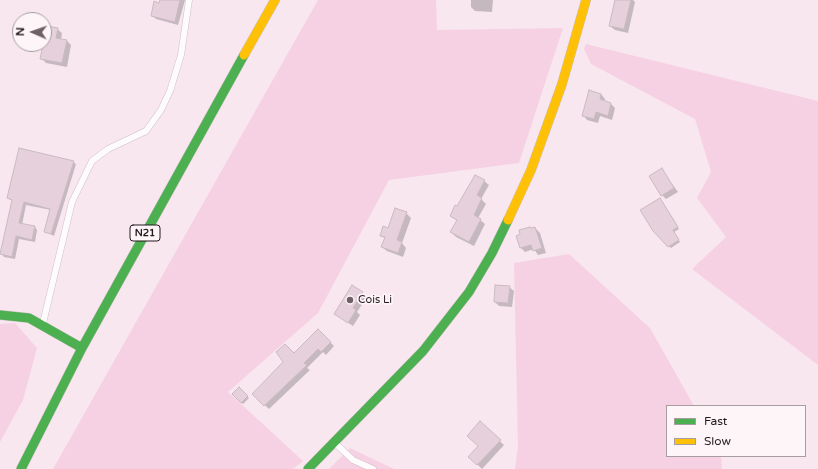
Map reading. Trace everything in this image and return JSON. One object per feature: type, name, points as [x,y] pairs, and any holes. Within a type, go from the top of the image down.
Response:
[{"type":"main road","name":"N21","points":[[21,469],[82,348],[275,0]]},
{"type":"main road","points":[[308,469],[423,351],[469,292],[492,253],[531,170],[562,84],[586,0]]},
{"type":"main road","points":[[0,316],[10,315],[28,318],[42,324],[82,348]]},
{"type":"lane","points":[[42,324],[72,202],[92,160],[108,149],[146,131],[162,110],[182,55],[188,0]]},
{"type":"lane","points":[[335,443],[353,460],[373,469]]},
{"type":"shaded area","points":[[318,0],[436,0],[437,30],[563,28],[519,163],[389,180],[318,313],[228,392],[303,461],[293,469],[53,469]]},
{"type":"shaded area","points":[[586,44],[818,101],[818,365],[692,269],[726,237],[697,198],[711,172],[695,119],[591,64],[584,49]]},
{"type":"shaded area","points":[[569,254],[650,328],[693,405],[666,405],[666,457],[721,457],[722,469],[515,469],[518,447],[514,263]]},
{"type":"shaded area","points":[[15,323],[37,348],[23,400],[0,442],[0,324]]},
{"type":"shaded area","points":[[350,448],[394,469],[329,469]]},
{"type":"building","points":[[160,0],[180,0],[175,22],[151,16],[154,1],[159,3]]},
{"type":"building","points":[[615,0],[631,0],[624,29],[609,26]]},
{"type":"building","points":[[52,27],[58,28],[56,38],[67,40],[62,63],[40,59],[41,52],[52,52]]},
{"type":"building","points":[[589,90],[601,94],[600,99],[611,103],[608,116],[596,112],[594,119],[582,116]]},
{"type":"building","points":[[19,148],[74,161],[51,234],[44,232],[50,209],[24,202],[19,223],[35,226],[32,240],[16,236],[12,257],[0,254],[12,200],[7,198]]},
{"type":"building","points":[[662,168],[674,188],[661,196],[649,176]]},
{"type":"building","points":[[475,175],[485,180],[477,195],[482,198],[474,215],[481,219],[469,242],[450,232],[457,220],[450,216],[455,205],[457,206]]},
{"type":"building","points":[[660,198],[678,227],[673,230],[679,240],[668,247],[653,231],[640,210]]},
{"type":"building","points":[[395,208],[407,212],[397,240],[402,242],[398,253],[381,247],[385,237],[380,236],[383,226],[388,228]]},
{"type":"building","points":[[535,227],[542,248],[533,251],[531,245],[520,248],[516,236],[520,234],[519,230]]},
{"type":"building","name":"Cois Li","points":[[352,285],[363,292],[353,308],[356,310],[348,323],[334,314]]},
{"type":"building","points":[[495,285],[510,286],[508,303],[494,302]]},
{"type":"building","points":[[318,329],[331,342],[321,352],[318,349],[304,363],[307,365],[264,406],[252,394],[283,362],[276,352],[285,344],[294,353]]},
{"type":"building","points":[[239,387],[248,396],[241,403],[232,394]]},
{"type":"building","points":[[480,421],[501,440],[477,465],[468,457],[478,446],[467,436]]},
{"type":"traffic: fast","points":[[21,469],[82,348],[244,55]]},
{"type":"traffic: fast","points":[[308,469],[423,351],[469,292],[492,253],[508,220]]},
{"type":"traffic: fast","points":[[0,315],[29,318],[82,348]]},
{"type":"traffic: slow","points":[[244,55],[275,0]]},
{"type":"traffic: slow","points":[[508,220],[531,170],[562,84],[586,0]]},
{"type":"place","name":"Cois Li","points":[[350,300]]}]
